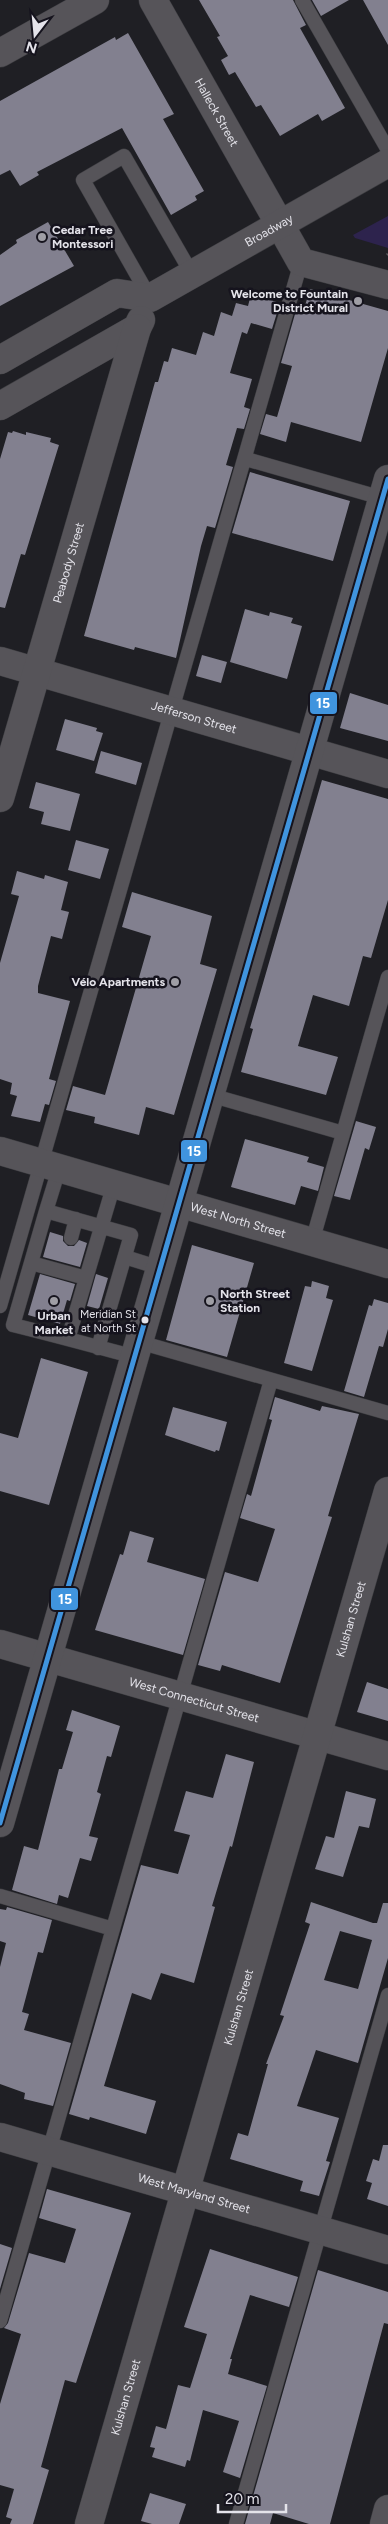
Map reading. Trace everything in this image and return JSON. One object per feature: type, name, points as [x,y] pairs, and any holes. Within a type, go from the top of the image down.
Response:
[{"type":"street","points":[[0,53],[95,0]]},
{"type":"street","name":"Halleck Street","points":[[153,0],[301,262]]},
{"type":"street","name":"Broadway","points":[[150,298],[388,162]]},
{"type":"street","points":[[301,262],[388,285]]},
{"type":"street","points":[[0,360],[117,293],[150,298],[137,328],[0,406]]},
{"type":"street","name":"Peabody Street","points":[[0,798],[137,328]]},
{"type":"street","points":[[0,1824],[385,488]]},
{"type":"street","name":"Jefferson Street","points":[[0,661],[388,774]]},
{"type":"street","name":"West North Street","points":[[0,1152],[388,1264]]},
{"type":"street","name":"Kulshan Street","points":[[89,2524],[388,1491]]},
{"type":"street","name":"West Connecticut Street","points":[[0,1644],[388,1756]]},
{"type":"street","name":"West Maryland Street","points":[[0,2137],[388,2250]]},
{"type":"street","points":[[384,2524],[388,2509]]},
{"type":"lane","points":[[302,0],[388,150]]},
{"type":"lane","points":[[150,298],[82,180],[99,170],[124,156],[192,274]]},
{"type":"lane","points":[[0,1306],[50,1166],[172,711],[246,459],[301,262]]},
{"type":"lane","points":[[246,459],[385,488]]},
{"type":"lane","points":[[312,1242],[388,977]]},
{"type":"lane","points":[[210,1094],[343,1133]]},
{"type":"lane","points":[[50,1166],[46,1211],[13,1325],[98,1348],[137,1350],[271,1380],[388,1413]]},
{"type":"lane","points":[[68,1339],[114,1184]]},
{"type":"lane","points":[[46,1211],[131,1235],[98,1348]]},
{"type":"lane","points":[[71,1238],[76,1219]]},
{"type":"lane","points":[[125,1257],[160,1268]]},
{"type":"lane","points":[[31,1263],[62,1269],[86,1278]]},
{"type":"lane","points":[[0,2321],[271,1380]]},
{"type":"lane","points":[[0,1896],[113,1928]]},
{"type":"lane","points":[[236,2524],[388,1995]]},
{"type":"shaded area","points":[[388,216],[388,248],[355,238],[353,235]]},
{"type":"building","points":[[199,0],[293,0],[306,25],[300,28],[345,108],[322,121],[318,114],[280,136],[261,105],[256,107],[235,72],[229,75],[221,60],[228,56],[217,37],[220,36]]},
{"type":"building","points":[[312,0],[349,0],[321,16]]},
{"type":"building","points":[[363,0],[388,0],[388,45]]},
{"type":"building","points":[[128,33],[174,114],[163,119],[204,191],[195,196],[197,200],[171,215],[122,128],[37,172],[39,175],[20,186],[10,170],[0,175],[0,101],[115,37],[116,40]]},
{"type":"building","points":[[48,222],[74,266],[0,306],[0,255],[17,243],[16,240]]},
{"type":"building","points":[[310,289],[388,311],[388,348],[361,442],[291,422],[286,442],[260,434],[266,414],[277,417],[292,366],[281,363],[297,307],[304,309]]},
{"type":"building","points":[[251,294],[280,303],[272,329],[251,323],[247,334],[242,332],[230,373],[252,379],[244,407],[250,409],[244,429],[237,428],[226,465],[233,467],[215,528],[207,526],[201,546],[176,658],[135,647],[134,650],[84,636],[155,382],[158,382],[164,361],[168,362],[172,348],[196,355],[203,332],[214,336],[221,312],[232,316],[236,303],[248,306]]},
{"type":"building","points":[[13,431],[26,435],[26,432],[51,438],[50,442],[59,445],[25,555],[21,554],[5,608],[0,607],[0,459],[8,432],[12,433]]},
{"type":"building","points":[[250,472],[350,501],[333,561],[232,533]]},
{"type":"building","points":[[245,609],[269,616],[270,612],[293,618],[291,623],[302,626],[287,679],[230,662]]},
{"type":"building","points":[[202,655],[227,662],[221,683],[196,676]]},
{"type":"building","points":[[350,693],[388,705],[388,741],[340,728]]},
{"type":"building","points":[[65,719],[97,728],[96,731],[103,733],[94,761],[56,750]]},
{"type":"building","points":[[101,751],[142,763],[136,785],[95,773]]},
{"type":"building","points":[[322,780],[388,799],[388,900],[371,958],[363,956],[349,1006],[313,995],[298,1046],[338,1057],[326,1095],[241,1072],[253,1029],[250,1028]]},
{"type":"building","points":[[36,782],[80,794],[70,831],[41,824],[44,812],[29,808]]},
{"type":"building","points":[[76,840],[109,849],[100,879],[68,870]]},
{"type":"building","points":[[17,871],[44,879],[45,875],[68,882],[61,910],[69,912],[62,939],[51,936],[38,986],[38,993],[70,1001],[49,1079],[56,1081],[49,1105],[45,1104],[40,1122],[11,1116],[17,1096],[10,1094],[12,1083],[0,1079],[0,963],[19,896],[11,894]]},
{"type":"building","points":[[132,892],[212,916],[200,964],[217,969],[174,1115],[146,1107],[139,1135],[94,1123],[95,1117],[66,1110],[73,1086],[105,1095],[151,936],[122,927]]},
{"type":"building","points":[[356,1121],[376,1127],[369,1150],[365,1148],[350,1200],[334,1196]]},
{"type":"building","points":[[245,1139],[309,1157],[307,1162],[324,1167],[318,1191],[301,1186],[295,1205],[231,1187]]},
{"type":"building","points":[[50,1232],[63,1236],[63,1241],[68,1246],[74,1246],[79,1240],[87,1243],[80,1267],[43,1257]]},
{"type":"building","name":"North Street Station","points":[[192,1245],[254,1263],[227,1357],[166,1340]]},
{"type":"building","points":[[40,1274],[75,1284],[70,1301],[67,1300],[60,1324],[28,1315]]},
{"type":"building","points":[[96,1274],[108,1278],[99,1309],[87,1306]]},
{"type":"building","points":[[312,1281],[329,1286],[326,1298],[333,1300],[312,1371],[284,1363],[305,1286],[311,1287]]},
{"type":"building","points":[[374,1299],[388,1303],[388,1329],[383,1347],[379,1346],[364,1397],[344,1391],[369,1305],[372,1306]]},
{"type":"building","points":[[41,1358],[88,1372],[49,1505],[0,1491],[0,1433],[18,1438]]},
{"type":"building","points":[[275,1397],[320,1411],[322,1406],[359,1414],[328,1516],[332,1517],[280,1683],[222,1665],[220,1671],[198,1665],[225,1572],[258,1582],[275,1529],[240,1518],[247,1494],[251,1496],[272,1420],[269,1419]]},
{"type":"building","points":[[173,1407],[227,1422],[219,1451],[216,1450],[215,1452],[165,1435]]},
{"type":"building","points":[[130,1531],[154,1538],[147,1562],[205,1579],[183,1655],[95,1630],[120,1554],[123,1555]]},
{"type":"building","points":[[367,1682],[388,1689],[388,1721],[357,1712]]},
{"type":"building","points":[[72,1710],[120,1726],[111,1757],[107,1756],[97,1792],[101,1794],[89,1836],[98,1838],[91,1861],[80,1858],[68,1898],[59,1895],[57,1904],[12,1890],[24,1846],[38,1850],[59,1769],[62,1769],[73,1732],[66,1730]]},
{"type":"building","points":[[226,1754],[254,1762],[232,1847],[230,1846],[212,1906],[215,1907],[194,1983],[161,1973],[151,2000],[132,1993],[104,2086],[156,2101],[146,2134],[90,2117],[89,2120],[69,2114],[141,1865],[178,1874],[190,1835],[174,1831],[186,1791],[213,1798]]},
{"type":"building","points":[[346,1791],[376,1799],[369,1828],[359,1826],[343,1877],[315,1869],[326,1836],[334,1838]]},
{"type":"building","points":[[311,1902],[373,1923],[377,1923],[383,1903],[388,1903],[388,1958],[358,2063],[316,2050],[297,2106],[339,2118],[326,2161],[330,2162],[319,2196],[300,2191],[303,2181],[230,2159],[238,2133],[248,2136],[268,2064],[266,2064],[284,2016],[280,2015],[310,1924],[305,1922]],"holes":[[[340,1931],[372,1940],[358,1989],[324,1980]]]},
{"type":"building","points":[[7,1907],[52,1920],[43,1953],[38,1952],[22,2012],[29,2014],[24,2030],[71,2043],[53,2106],[24,2099],[25,2093],[0,2084],[0,1967],[6,1943],[0,1941],[0,1909],[6,1910]]},
{"type":"building","points":[[383,2145],[388,2145],[388,2206],[367,2199],[372,2183],[366,2181],[373,2159],[379,2161]]},
{"type":"building","points":[[47,2189],[131,2213],[76,2383],[65,2380],[41,2467],[49,2470],[33,2524],[10,2524],[12,2519],[6,2517],[14,2489],[0,2485],[0,2404],[21,2334],[4,2328],[8,2323],[29,2253],[65,2263],[76,2229],[39,2218]]},
{"type":"building","points":[[0,2244],[12,2248],[0,2289]]},
{"type":"building","points":[[210,2249],[298,2277],[289,2307],[250,2295],[230,2359],[232,2359],[228,2374],[267,2386],[240,2478],[223,2472],[239,2421],[203,2410],[190,2461],[187,2460],[185,2467],[152,2457],[155,2448],[150,2447],[156,2426],[166,2429],[178,2385],[190,2388],[207,2334],[184,2327]]},
{"type":"building","points":[[318,2270],[388,2292],[388,2324],[384,2323],[330,2524],[309,2524],[273,2513],[270,2524],[245,2524]]},
{"type":"building","points":[[150,2493],[186,2504],[179,2524],[152,2524],[141,2521]]},
{"type":"transit line","name":"15","points":[[0,1823],[388,479]]},
{"type":"place","name":"Cedar Tree Montessori","points":[[42,237]]},
{"type":"place","name":"Welcome to Fountain District Mural","points":[[358,301]]},
{"type":"place","name":"Vélo Apartments","points":[[175,982]]},
{"type":"place","name":"Urban Market","points":[[54,1301]]},
{"type":"place","name":"North Street Station","points":[[210,1301]]},
{"type":"place","name":"Meridian St at North St","points":[[145,1320]]}]
